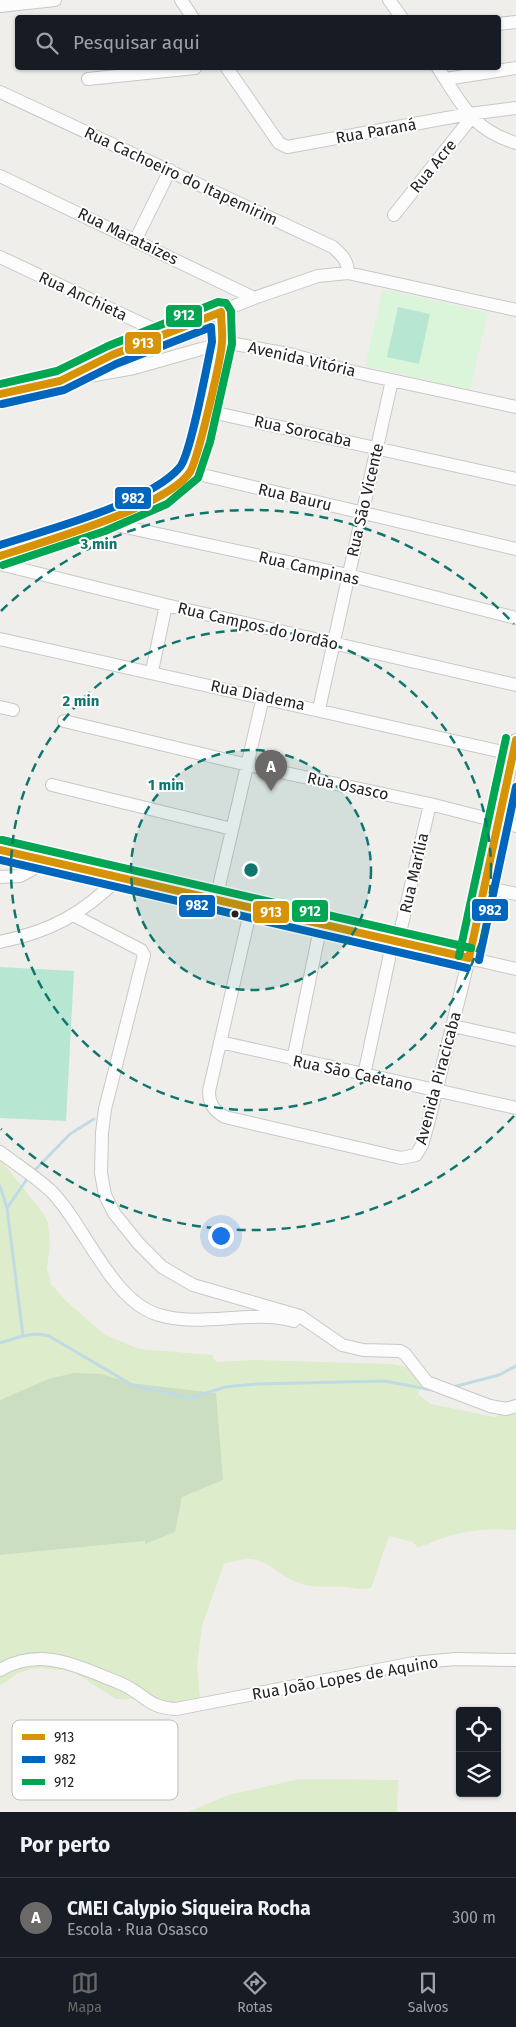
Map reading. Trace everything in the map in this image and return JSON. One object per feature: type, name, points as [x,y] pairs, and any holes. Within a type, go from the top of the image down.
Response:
[{"type":"street","points":[[0,6],[55,0]]},
{"type":"street","points":[[181,0],[191,15]]},
{"type":"street","points":[[389,0],[400,15]]},
{"type":"street","points":[[501,24],[516,22]]},
{"type":"street","points":[[446,79],[516,68]]},
{"type":"street","points":[[88,80],[177,70]]},
{"type":"street","name":"Rua Paraná","points":[[229,70],[279,143],[284,146],[516,108]]},
{"type":"street","points":[[439,70],[470,116],[493,134],[516,143]]},
{"type":"street","name":"Rua Cachoeiro do Itapemirim","points":[[0,92],[333,247],[342,255],[348,265],[348,273]]},
{"type":"street","name":"Rua Acre","points":[[394,215],[470,116]]},
{"type":"street","points":[[136,239],[170,170]]},
{"type":"street","name":"Rua Marataízes","points":[[0,176],[136,239],[254,298]]},
{"type":"street","name":"Rua Anchieta","points":[[0,256],[166,335]]},
{"type":"street","points":[[0,394],[60,381],[112,355],[166,335],[254,298],[318,276],[348,273],[516,310]]},
{"type":"street","points":[[0,556],[102,522],[162,495],[190,472],[207,410],[222,343],[221,312]]},
{"type":"street","name":"Avenida Vitória","points":[[60,381],[119,371],[222,343],[293,355],[516,408]]},
{"type":"street","points":[[112,355],[110,362],[113,368],[119,371]]},
{"type":"street","name":"Rua São Vicente","points":[[319,709],[392,380]]},
{"type":"street","name":"Rua Sorocaba","points":[[207,410],[516,479]]},
{"type":"street","name":"Rua Bauru","points":[[190,472],[516,549]]},
{"type":"street","name":"Rua Campinas","points":[[102,522],[348,576],[516,618]]},
{"type":"street","name":"Rua Campos do Jordão","points":[[0,564],[166,605],[516,685]]},
{"type":"street","points":[[152,671],[166,605]]},
{"type":"street","name":"Rua Diadema","points":[[0,638],[514,754]]},
{"type":"street","points":[[216,899],[263,697]]},
{"type":"street","name":"Rua Osasco","points":[[64,721],[248,765],[430,804],[516,826]]},
{"type":"street","name":"Avenida Piracicaba","points":[[252,908],[220,1042],[209,1099],[218,1113],[226,1117],[401,1158],[416,1155],[422,1145],[437,1090],[469,958],[516,740]]},
{"type":"street","points":[[52,785],[232,829]]},
{"type":"street","name":"Rua Marília","points":[[364,1074],[430,804]]},
{"type":"street","points":[[0,850],[516,969]]},
{"type":"street","points":[[0,877],[20,876],[49,860]]},
{"type":"street","points":[[0,942],[51,928],[75,916],[98,899],[120,877]]},
{"type":"street","points":[[484,887],[516,894]]},
{"type":"street","points":[[75,916],[140,950],[144,955],[105,1109],[100,1173],[105,1195],[114,1213],[139,1244],[162,1267],[193,1285],[300,1316],[336,1342],[352,1348],[400,1351],[427,1382],[490,1406],[506,1409],[516,1406]]},
{"type":"street","points":[[293,1060],[321,924]]},
{"type":"street","points":[[452,1026],[516,1040]]},
{"type":"street","name":"Rua São Caetano","points":[[220,1042],[293,1060],[516,1108]]},
{"type":"street","points":[[0,1152],[51,1191],[75,1220],[95,1256],[125,1292],[144,1308],[157,1315],[179,1320],[239,1317],[277,1318],[311,1325]]},
{"type":"street","name":"Rua João Lopes de Aquino","points":[[0,1670],[10,1664],[27,1660],[59,1660],[127,1686],[153,1705],[176,1709],[414,1663],[455,1659],[516,1660]]},
{"type":"green space","points":[[383,289],[488,313],[470,390],[365,366]]},
{"type":"green space","points":[[398,307],[430,314],[419,364],[387,357]]},
{"type":"green space","points":[[0,967],[74,971],[66,1121],[0,1118]]},
{"type":"green space","points":[[0,1159],[43,1213],[48,1223],[50,1244],[47,1268],[51,1284],[66,1301],[105,1335],[139,1349],[212,1355],[216,1362],[253,1360],[392,1364],[416,1372],[421,1381],[418,1394],[431,1404],[495,1417],[516,1407],[516,1530],[477,1530],[455,1534],[418,1548],[413,1542],[389,1536],[371,1588],[368,1589],[305,1585],[288,1578],[258,1560],[238,1560],[224,1564],[202,1626],[197,1665],[200,1698],[184,1705],[116,1699],[72,1671],[36,1668],[18,1673],[0,1686],[0,1555],[145,1541],[145,1544],[175,1532],[182,1497],[216,1393],[131,1383],[102,1374],[48,1379],[0,1400]]},
{"type":"green space","points":[[74,1373],[102,1374],[131,1383],[216,1393],[223,1480],[182,1497],[175,1532],[145,1544],[145,1541],[0,1555],[0,1400],[48,1379]]},
{"type":"green space","points":[[299,1779],[398,1780],[397,1812],[188,1812],[228,1795]]},
{"type":"waterway","points":[[33,1172],[70,1134],[94,1119]]},
{"type":"waterway","points":[[7,1208],[29,1176]]},
{"type":"waterway","points":[[0,1186],[7,1208],[23,1336]]},
{"type":"waterway","points":[[0,1343],[36,1334],[49,1336],[134,1386],[191,1398],[225,1387],[257,1384],[385,1381],[432,1390]]},
{"type":"waterway","points":[[453,1387],[499,1375],[516,1366]]},
{"type":"transit line","name":"912","points":[[0,384],[57,371],[108,346],[218,302],[226,303],[231,311],[232,344],[210,442],[198,478],[167,504],[105,531],[3,565]]},
{"type":"transit line","name":"913","points":[[0,394],[60,381],[112,355],[221,312],[222,339],[218,368],[203,430],[190,472],[177,485],[157,498],[131,510],[102,522],[0,556]]},
{"type":"transit line","name":"982","points":[[0,545],[122,504],[166,480],[180,467],[189,445],[198,408],[212,342],[211,327],[116,364],[64,390],[2,404]]},
{"type":"transit line","name":"912","points":[[459,956],[506,738]]},
{"type":"transit line","name":"913","points":[[469,958],[516,740]]},
{"type":"transit line","name":"982","points":[[479,960],[516,787]]},
{"type":"transit line","name":"912","points":[[2,840],[471,948]]},
{"type":"transit line","name":"913","points":[[0,850],[469,958]]},
{"type":"transit line","name":"982","points":[[0,860],[467,968]]},
{"type":"place","name":"CMEI Calypio Siqueira Rocha","points":[[271,791]]}]
